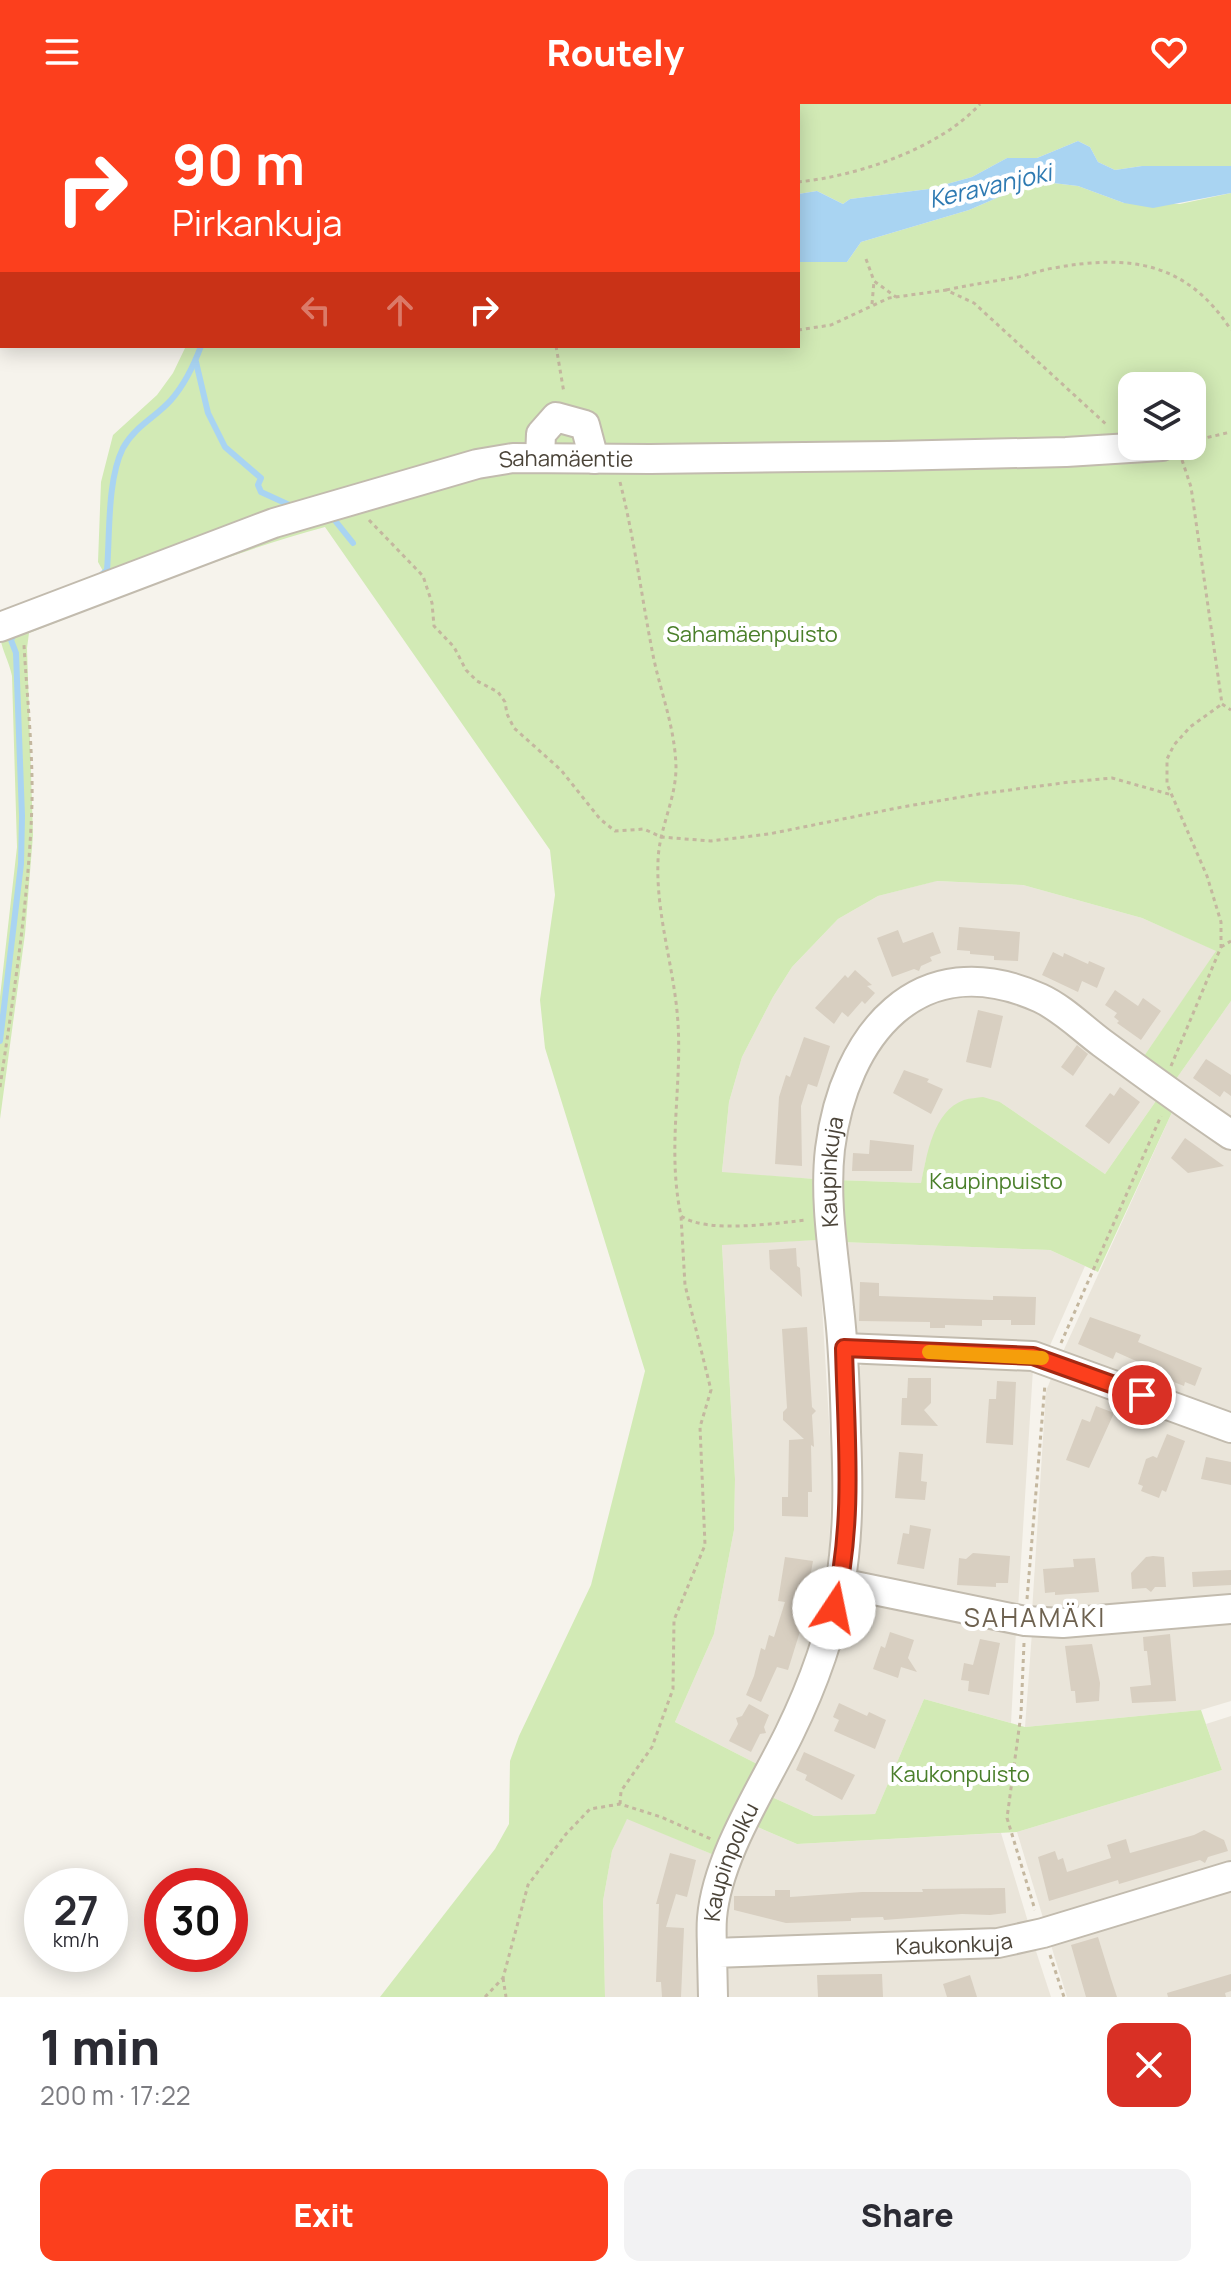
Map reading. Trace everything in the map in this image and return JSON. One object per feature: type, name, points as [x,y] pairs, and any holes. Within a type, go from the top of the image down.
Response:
[{"type":"street","points":[[540,458],[541,434],[556,417],[585,425],[604,459]]},
{"type":"street","name":"Sahamäentie","points":[[0,627],[274,523],[477,464],[513,458],[1118,452]]},
{"type":"street","name":"Kaupinkuja","points":[[767,1775],[790,1733],[821,1657],[840,1583],[849,1499],[844,1348],[831,1221],[830,1152],[838,1104],[858,1058],[877,1027],[900,1004],[931,989],[962,982],[1000,984],[1043,1000],[1231,1135]]},
{"type":"street","points":[[844,1348],[1033,1356],[1231,1428]]},
{"type":"street","points":[[840,1583],[1025,1621],[1063,1623],[1231,1609]]},
{"type":"street","name":"Kaupinpolku","points":[[712,1953],[712,1916],[721,1877],[767,1775]]},
{"type":"street","name":"Kaukonkuja","points":[[712,1953],[998,1943],[1043,1933],[1231,1876]]},
{"type":"street","points":[[712,1953],[713,1997]]},
{"type":"path","points":[[800,182],[870,167],[908,151],[953,128],[980,104]]},
{"type":"path","points":[[866,259],[874,281],[872,304]]},
{"type":"path","points":[[800,330],[831,325],[872,304],[896,297],[1107,261],[1151,267],[1176,275],[1193,285],[1220,313],[1231,330]]},
{"type":"path","points":[[874,281],[896,297]]},
{"type":"path","points":[[946,290],[974,303],[1118,418]]},
{"type":"path","points":[[556,348],[568,421]]},
{"type":"path","points":[[1206,438],[1231,432]]},
{"type":"path","points":[[604,459],[629,520],[655,662],[675,744],[674,796],[661,837],[659,889],[677,1012],[674,1154],[685,1285],[711,1390],[700,1427],[705,1545],[674,1620],[673,1689],[652,1747],[621,1791],[620,1804]]},
{"type":"path","points":[[1167,460],[1191,487],[1222,704],[1231,710]]},
{"type":"path","points":[[352,499],[359,511],[423,576],[432,603],[434,626],[454,647],[466,670],[477,681],[498,692],[514,728],[561,770],[600,819],[615,831],[644,829],[661,837],[711,841],[769,834],[902,807],[1112,778],[1172,795]]},
{"type":"path","points":[[0,1087],[20,952],[29,853],[31,763],[29,688],[24,646],[27,617]]},
{"type":"path","points":[[1064,1997],[1007,1818],[1021,1714],[1025,1621],[1044,1388],[1170,1093],[1171,1066],[1221,947],[1221,922],[1213,891],[1167,784],[1167,759],[1174,745],[1190,727],[1222,704]]},
{"type":"path","points":[[1221,947],[1231,941]]},
{"type":"path","points":[[681,1216],[687,1220],[737,1226],[831,1221]]},
{"type":"path","points":[[506,1997],[503,1978],[528,1885],[566,1834],[590,1809],[620,1804],[661,1817],[733,1848]]},
{"type":"path","points":[[485,1997],[503,1978]]},
{"type":"shaded area","points":[[936,881],[1023,885],[1142,918],[1217,951],[1142,1059],[1014,980],[887,1003],[815,1179],[722,1173],[729,1102],[742,1057],[792,967],[838,919],[878,896]]},
{"type":"shaded area","points":[[990,996],[1033,1011],[1074,1034],[1158,1098],[1105,1174],[1000,1102],[926,1159],[921,1183],[836,1180],[845,1114],[879,1040],[902,1019],[925,1006],[951,998]]},
{"type":"shaded area","points":[[1231,1001],[1231,1123],[1174,1082]]},
{"type":"shaded area","points":[[1174,1108],[1231,1148],[1231,1421],[1062,1354]]},
{"type":"shaded area","points":[[818,1240],[832,1471],[829,1552],[813,1638],[786,1717],[761,1766],[675,1722],[714,1634],[734,1530],[735,1479],[722,1244]]},
{"type":"shaded area","points":[[841,1242],[1050,1250],[1085,1266],[1048,1350],[854,1337]]},
{"type":"shaded area","points":[[865,1362],[1033,1369],[1018,1609],[858,1575],[851,1566],[854,1371]]},
{"type":"shaded area","points":[[1053,1374],[1231,1442],[1231,1599],[1032,1612],[1046,1391]]},
{"type":"shaded area","points":[[859,1601],[1016,1631],[1011,1723],[924,1699],[875,1814],[814,1816],[765,1794],[848,1604]]},
{"type":"shaded area","points":[[1231,1620],[1231,1701],[1201,1710],[1025,1727],[1032,1632]]},
{"type":"shaded area","points":[[1231,1716],[1231,1865],[1044,1921],[1017,1832],[1222,1770],[1206,1724]]},
{"type":"shaded area","points":[[627,1818],[714,1855],[701,1997],[605,1997],[603,1901],[612,1851]]},
{"type":"shaded area","points":[[748,1823],[797,1844],[1001,1833],[1029,1925],[994,1931],[736,1940],[723,1933],[725,1875]]},
{"type":"shaded area","points":[[1231,1888],[1231,1997],[1067,1997],[1050,1942]]},
{"type":"shaded area","points":[[1034,1945],[1051,1997],[723,1997],[727,1967],[743,1961]]},
{"type":"green space","points":[[800,104],[1231,104],[1231,166],[1142,166],[1115,170],[1098,162],[1090,147],[1078,141],[1037,158],[1007,158],[972,177],[929,189],[850,199],[843,204],[817,191],[800,194]]},
{"type":"green space","name":"Sahamäenpuisto","points":[[1036,181],[1078,186],[1124,203],[1180,204],[1231,193],[1231,1001],[1174,1082],[1142,1059],[1216,951],[1142,918],[1023,885],[937,881],[878,896],[838,919],[792,967],[742,1057],[729,1102],[722,1172],[815,1179],[818,1240],[722,1245],[735,1479],[734,1530],[714,1634],[675,1722],[761,1766],[714,1855],[627,1819],[612,1851],[603,1901],[605,1997],[380,1997],[495,1849],[509,1824],[510,1761],[591,1585],[645,1371],[545,1048],[540,1000],[555,895],[550,850],[325,527],[212,563],[29,633],[33,835],[25,934],[0,1119],[0,997],[17,847],[12,676],[0,632],[108,580],[98,562],[101,482],[113,435],[157,395],[173,373],[185,348],[800,348],[800,262],[847,262],[861,242],[969,210]]},
{"type":"green space","name":"Kaupinpuisto","points":[[983,1097],[1000,1102],[1105,1174],[1158,1098],[1174,1108],[1098,1272],[1050,1250],[841,1242],[836,1180],[921,1183],[933,1135],[945,1114],[964,1100]]},
{"type":"green space","name":"Kaukonpuisto","points":[[924,1699],[1025,1727],[1201,1710],[1222,1770],[1017,1832],[797,1844],[748,1823],[765,1794],[814,1816],[875,1814]]},
{"type":"water","name":"Keravanjoki","points":[[1078,141],[1090,147],[1098,162],[1115,170],[1142,166],[1231,166],[1231,193],[1153,208],[1124,203],[1078,186],[1036,181],[969,210],[861,242],[847,262],[800,262],[800,194],[817,191],[843,204],[850,199],[929,189],[972,177],[1007,158],[1037,158]]},
{"type":"building","points":[[959,927],[1020,932],[1018,961],[994,960],[994,956],[957,950]]},
{"type":"building","points":[[898,930],[903,943],[933,932],[941,953],[930,957],[932,961],[921,966],[919,971],[914,969],[892,977],[877,938]]},
{"type":"building","points":[[1053,952],[1105,968],[1097,988],[1082,981],[1078,992],[1042,975]]},
{"type":"building","points":[[855,970],[872,985],[867,986],[875,993],[865,1004],[862,1001],[848,1017],[842,1012],[834,1024],[815,1008],[845,975],[848,978]]},
{"type":"building","points":[[1115,990],[1138,1006],[1143,998],[1161,1011],[1141,1040],[1117,1023],[1119,1021],[1114,1017],[1117,1013],[1105,1005]]},
{"type":"building","points":[[978,1010],[1003,1016],[991,1068],[966,1062]]},
{"type":"building","points":[[804,1037],[830,1046],[817,1087],[808,1084],[801,1106],[802,1166],[775,1164],[779,1097],[786,1075],[790,1077]]},
{"type":"building","points":[[1077,1045],[1088,1054],[1073,1076],[1061,1067]]},
{"type":"building","points":[[1206,1059],[1231,1075],[1231,1096],[1224,1091],[1220,1097],[1193,1078]]},
{"type":"building","points":[[904,1070],[929,1079],[927,1082],[943,1089],[931,1114],[893,1093]]},
{"type":"building","points":[[1120,1087],[1140,1102],[1109,1144],[1085,1126],[1110,1093],[1114,1096]]},
{"type":"building","points":[[1185,1138],[1224,1166],[1188,1173],[1171,1158]]},
{"type":"building","points":[[870,1140],[914,1145],[912,1171],[852,1171],[853,1153],[869,1154]]},
{"type":"building","points":[[796,1248],[802,1297],[770,1269],[769,1250]]},
{"type":"building","points":[[860,1282],[879,1283],[879,1296],[993,1300],[993,1296],[1036,1297],[1035,1325],[1011,1325],[1011,1320],[982,1320],[982,1326],[945,1325],[945,1328],[930,1328],[930,1322],[859,1321]]},
{"type":"building","points":[[1090,1317],[1141,1335],[1138,1342],[1202,1368],[1195,1386],[1185,1382],[1184,1386],[1143,1370],[1145,1365],[1116,1352],[1113,1359],[1078,1344]]},
{"type":"building","points":[[807,1327],[812,1407],[816,1411],[812,1415],[812,1492],[808,1492],[808,1517],[782,1516],[782,1497],[788,1497],[789,1440],[804,1439],[783,1420],[783,1412],[787,1408],[782,1329]]},
{"type":"building","points":[[908,1378],[931,1378],[931,1403],[924,1410],[938,1426],[901,1425],[902,1398],[907,1398]]},
{"type":"building","points":[[997,1381],[1016,1382],[1013,1445],[986,1443],[989,1399],[996,1399]]},
{"type":"building","points":[[1096,1406],[1114,1413],[1089,1468],[1066,1460],[1082,1419],[1090,1422]]},
{"type":"building","points":[[1167,1434],[1185,1441],[1166,1492],[1162,1490],[1159,1498],[1141,1491],[1143,1486],[1138,1484],[1146,1459],[1157,1458]]},
{"type":"building","points":[[899,1452],[923,1454],[921,1481],[927,1482],[925,1500],[895,1498]]},
{"type":"building","points":[[1206,1457],[1231,1462],[1231,1485],[1201,1479]]},
{"type":"building","points":[[910,1525],[931,1529],[924,1569],[897,1564],[903,1533],[909,1534]]},
{"type":"building","points":[[973,1553],[1010,1556],[1008,1583],[996,1583],[996,1587],[957,1585],[959,1558],[966,1559]]},
{"type":"building","points":[[785,1557],[813,1561],[808,1589],[805,1588],[799,1624],[802,1625],[788,1670],[777,1667],[761,1702],[746,1695],[761,1648],[765,1650],[769,1635],[774,1637],[785,1602],[778,1601]]},
{"type":"building","points":[[1146,1557],[1164,1557],[1166,1587],[1155,1587],[1151,1592],[1146,1588],[1132,1589],[1131,1573]]},
{"type":"building","points":[[1095,1558],[1099,1592],[1045,1593],[1043,1569],[1074,1567],[1073,1559]]},
{"type":"building","points":[[1231,1570],[1231,1585],[1193,1587],[1192,1572]]},
{"type":"building","points":[[890,1632],[914,1640],[908,1658],[917,1672],[901,1667],[898,1678],[873,1669]]},
{"type":"building","points":[[1170,1634],[1176,1701],[1132,1703],[1130,1687],[1151,1685],[1143,1637]]},
{"type":"building","points":[[980,1639],[1000,1643],[989,1695],[968,1691],[969,1681],[961,1680],[964,1663],[973,1665]]},
{"type":"building","points":[[1092,1644],[1100,1683],[1099,1701],[1076,1703],[1075,1691],[1071,1691],[1065,1646]]},
{"type":"building","points":[[839,1703],[867,1716],[869,1712],[886,1720],[875,1749],[834,1731],[839,1720],[833,1717]]},
{"type":"building","points":[[749,1704],[769,1715],[764,1727],[766,1733],[760,1734],[751,1752],[729,1741],[738,1724],[736,1718],[742,1716]]},
{"type":"building","points":[[804,1752],[855,1775],[842,1800],[805,1780],[807,1775],[796,1770]]},
{"type":"building","points":[[1204,1830],[1224,1840],[1228,1851],[1208,1857],[1205,1863],[1200,1860],[1049,1901],[1038,1857],[1055,1851],[1058,1860],[1063,1858],[1067,1872],[1111,1858],[1107,1845],[1126,1839],[1130,1853]]},
{"type":"building","points":[[670,1853],[696,1860],[687,1897],[676,1894],[666,1927],[684,1928],[681,1997],[662,1997],[661,1982],[656,1982],[659,1904],[656,1904]]},
{"type":"building","points":[[1005,1888],[1006,1913],[990,1915],[884,1920],[883,1917],[851,1918],[851,1921],[786,1923],[734,1910],[734,1896],[775,1896],[775,1890],[790,1890],[790,1897],[923,1892],[922,1889]]},
{"type":"building","points":[[1098,1937],[1117,1997],[1086,1997],[1071,1945]]},
{"type":"building","points":[[882,1974],[883,1997],[818,1997],[817,1975]]},
{"type":"building","points":[[1231,1974],[1231,1991],[1225,1993],[1226,1997],[1168,1997],[1167,1993]]},
{"type":"building","points":[[970,1975],[977,1997],[947,1997],[943,1984]]},
{"type":"waterway","points":[[100,576],[107,570],[112,491],[123,448],[133,434],[176,394],[200,348]]},
{"type":"waterway","points":[[196,362],[208,413],[225,447],[261,478],[258,485],[261,492],[296,508]]},
{"type":"waterway","points":[[329,518],[333,518],[353,543]]},
{"type":"waterway","points":[[0,1041],[21,864],[16,653],[11,640],[15,632]]},
{"type":"slow traffic","points":[[929,1352],[1042,1358]]},
{"type":"district","name":"SAHAMÄKI","points":[[1035,1617]]},
{"type":"route","points":[[834,1608],[840,1583],[849,1499],[844,1348],[1033,1356],[1142,1395]]}]
